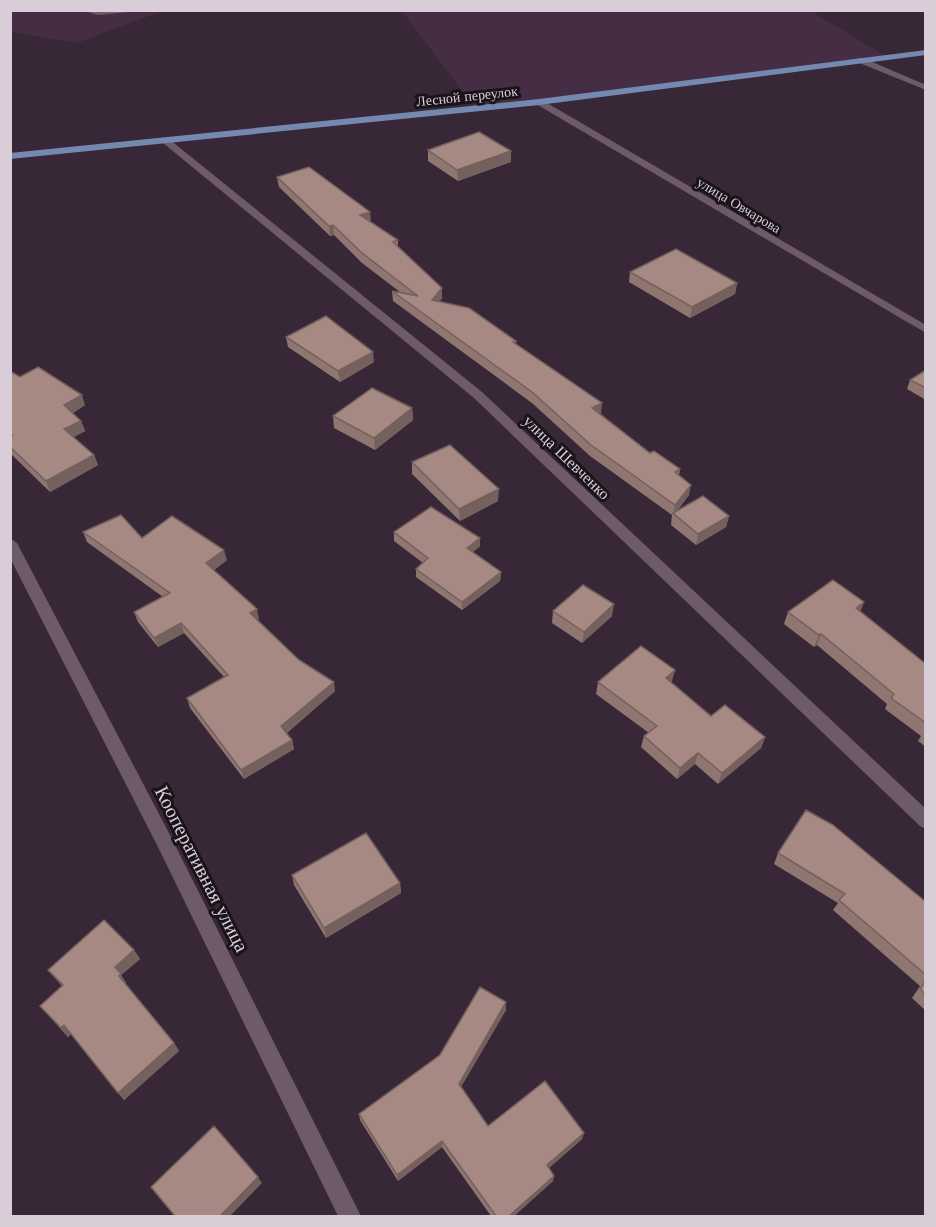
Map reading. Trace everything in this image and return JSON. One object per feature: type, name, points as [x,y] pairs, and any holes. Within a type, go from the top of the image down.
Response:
[{"type":"main road","name":"Лесной переулок","points":[[10,156],[539,102],[926,52]]},
{"type":"street","points":[[84,10],[98,13],[146,10]]},
{"type":"street","points":[[860,60],[926,88]]},
{"type":"street","name":"улица Овчарова","points":[[539,102],[926,330]]},
{"type":"street","name":"улица Шевченко","points":[[166,141],[478,395],[926,821]]},
{"type":"street","name":"Кооперативная улица","points":[[10,543],[169,852],[350,1216]]},
{"type":"shaded area","points":[[10,11],[162,11],[77,43],[11,32]]},
{"type":"shaded area","points":[[402,11],[811,11],[887,57],[476,109]]},
{"type":"building","points":[[479,132],[511,151],[457,170],[428,150]]},
{"type":"building","points":[[309,167],[370,212],[360,215],[398,240],[393,242],[442,288],[432,300],[469,308],[516,341],[513,342],[602,403],[592,408],[650,453],[654,451],[680,469],[675,472],[691,485],[675,505],[591,445],[532,392],[392,291],[418,296],[362,253],[333,225],[329,226],[277,177]]},
{"type":"building","points":[[676,249],[737,283],[692,307],[630,272]]},
{"type":"building","points":[[326,316],[373,352],[338,371],[286,337]]},
{"type":"building","points":[[38,367],[82,395],[64,405],[81,421],[64,429],[94,455],[46,481],[10,447],[10,436],[12,435],[10,434],[10,371],[20,377]]},
{"type":"building","points":[[926,370],[926,388],[910,380]]},
{"type":"building","points":[[372,388],[412,408],[374,438],[333,416]]},
{"type":"building","points":[[450,445],[499,489],[459,509],[412,462]]},
{"type":"building","points":[[703,496],[729,516],[698,534],[673,513]]},
{"type":"building","points":[[431,507],[480,538],[467,548],[501,572],[462,602],[416,569],[428,558],[394,532]]},
{"type":"building","points":[[121,515],[142,538],[172,516],[224,550],[206,563],[257,609],[250,613],[299,660],[334,682],[281,726],[292,740],[241,770],[187,698],[228,675],[181,623],[154,638],[134,612],[170,593],[83,532]]},
{"type":"building","points":[[833,580],[864,602],[856,608],[926,664],[926,723],[891,698],[894,694],[821,634],[819,635],[788,612]]},
{"type":"building","points":[[583,585],[614,604],[584,632],[553,611]]},
{"type":"building","points":[[641,646],[675,670],[666,678],[711,716],[725,705],[765,737],[722,773],[698,753],[680,768],[644,736],[657,726],[598,682]]},
{"type":"building","points":[[806,810],[833,825],[926,902],[926,975],[839,900],[845,894],[778,853]]},
{"type":"building","points":[[366,833],[400,883],[324,928],[292,875]]},
{"type":"building","points":[[104,920],[134,950],[115,967],[121,974],[119,976],[174,1043],[118,1093],[64,1025],[61,1028],[40,1006],[63,985],[48,970]]},
{"type":"building","points":[[926,980],[926,995],[920,989]]},
{"type":"building","points":[[480,987],[506,1002],[459,1084],[488,1126],[545,1081],[584,1133],[547,1165],[554,1176],[509,1216],[496,1216],[442,1141],[397,1175],[359,1114],[440,1055]]},
{"type":"building","points":[[214,1126],[258,1177],[220,1216],[175,1216],[151,1187]]}]
